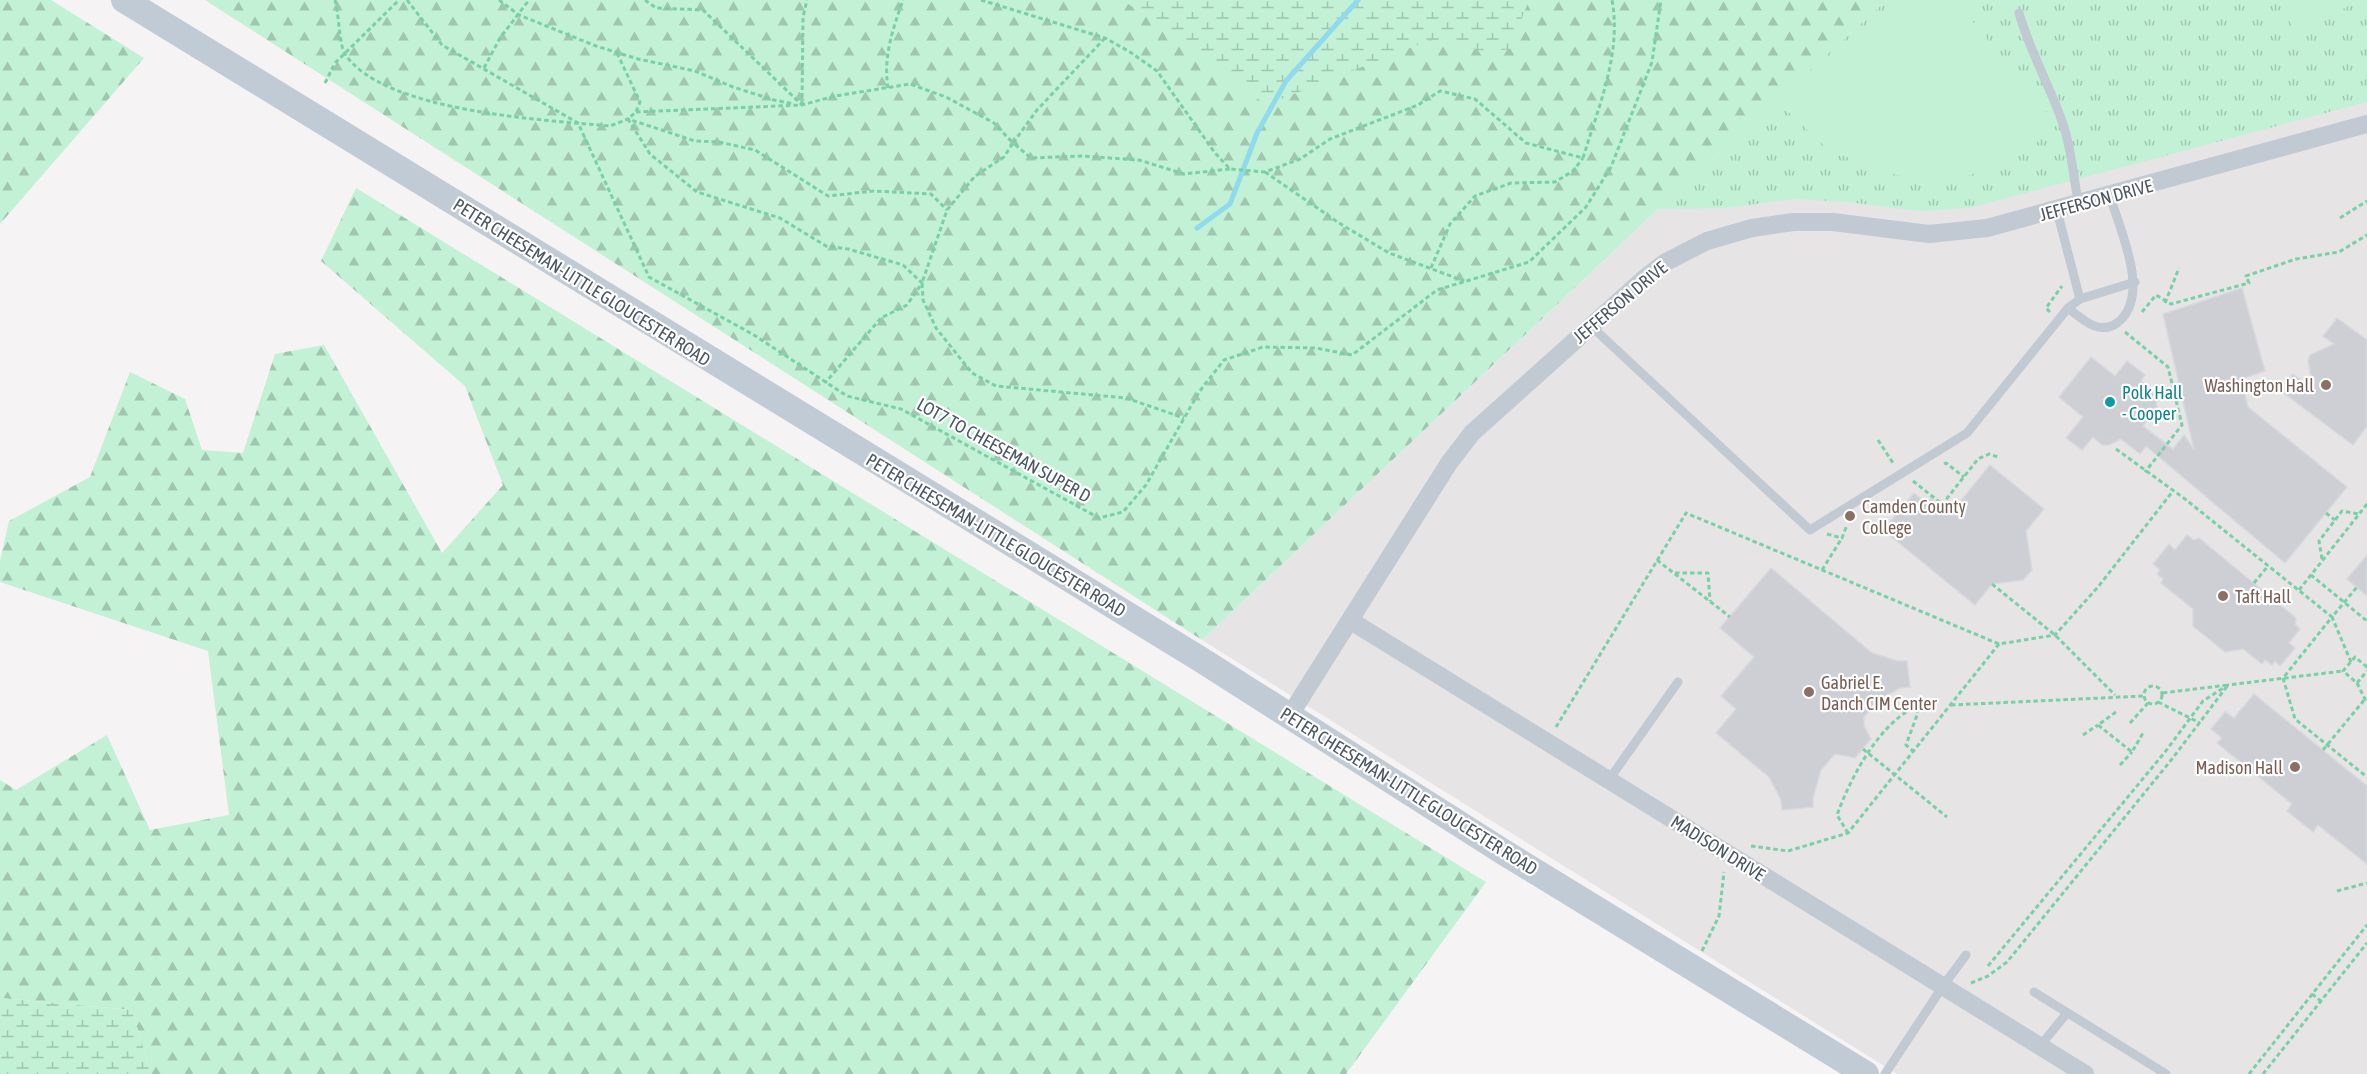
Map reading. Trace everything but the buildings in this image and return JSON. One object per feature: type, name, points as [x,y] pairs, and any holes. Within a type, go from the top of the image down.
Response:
[{"type":"street","name":"PETER CHEESEMAN-LITTLE GLOUCESTER ROAD","points":[[124,0],[1290,715],[1515,859],[1866,1074]]},
{"type":"street","name":"JEFFERSON DRIVE","points":[[1290,715],[1449,463],[1472,433],[1664,263],[1684,251],[1730,233],[1772,225],[1814,222],[1851,224],[1888,231],[1958,233],[2057,211],[2367,124]]},
{"type":"street","name":"MADISON DRIVE","points":[[1350,621],[2085,1074]]},
{"type":"lane","points":[[2019,13],[2027,43],[2052,95],[2067,135],[2079,205]]},
{"type":"lane","points":[[2068,308],[2092,326],[2108,328],[2123,318],[2129,309],[2135,282],[2110,196]]},
{"type":"lane","points":[[2057,211],[2080,299]]},
{"type":"lane","points":[[1591,326],[1810,530],[1967,433],[2068,308],[2080,299],[2135,282]]},
{"type":"lane","points":[[1608,781],[1678,682]]},
{"type":"lane","points":[[1885,1074],[1942,986],[1966,955]]},
{"type":"lane","points":[[2034,992],[2166,1074]]},
{"type":"lane","points":[[2040,1046],[2067,1012]]},
{"type":"path","points":[[335,0],[344,53],[375,81],[405,92],[489,114],[609,126],[628,119],[636,112],[640,102],[617,53]]},
{"type":"path","points":[[325,83],[335,63],[399,0]]},
{"type":"path","points":[[407,0],[442,45],[578,123]]},
{"type":"path","points":[[500,0],[519,15],[617,53],[694,71],[774,100],[802,105]]},
{"type":"path","points":[[483,69],[500,38],[529,0]]},
{"type":"path","points":[[645,0],[656,8],[703,10],[802,105]]},
{"type":"path","points":[[802,105],[803,17],[807,0]]},
{"type":"path","points":[[888,88],[886,73],[891,33],[903,0]]},
{"type":"path","points":[[981,0],[1105,38],[1157,72],[1215,153],[1230,169]]},
{"type":"path","points":[[1431,268],[1450,224],[1475,196],[1512,183],[1555,182],[1572,171],[1583,158],[1612,60],[1615,12],[1612,0]]},
{"type":"path","name":"LOT7 TO CHEESEMAN SUPER D","points":[[578,123],[649,277],[754,334],[847,396],[901,409],[1099,518],[1124,512],[1146,485],[1199,392],[1224,360],[1263,347],[1316,348],[1352,355],[1437,290],[1529,262],[1586,207],[1611,167],[1652,62],[1661,0]]},
{"type":"path","points":[[825,383],[881,318],[907,305],[922,283],[947,210],[975,176],[1004,157],[1037,110],[1105,38]]},
{"type":"path","points":[[636,112],[802,105],[835,96],[910,84],[946,97],[994,123],[1031,158],[1081,156],[1139,160],[1184,174],[1230,169],[1265,172],[1300,159],[1330,139],[1418,105],[1440,91],[1475,99],[1526,143],[1583,158]]},
{"type":"path","points":[[628,119],[695,141],[719,142],[755,150],[828,196],[874,191],[931,195],[947,210]]},
{"type":"path","points":[[628,119],[650,154],[697,192],[780,218],[826,246],[867,253],[903,265],[922,283],[923,300],[936,328],[972,373],[996,386],[1126,398],[1184,418]]},
{"type":"path","points":[[1265,172],[1389,253],[1465,281]]},
{"type":"path","points":[[2340,218],[2367,201]]},
{"type":"path","points":[[2141,314],[2156,295],[2165,303],[2171,304],[2249,283],[2246,276],[2296,259],[2339,252],[2367,235]]},
{"type":"path","points":[[2165,303],[2179,268]]},
{"type":"path","points":[[2058,320],[2046,308],[2062,288],[2060,278]]},
{"type":"path","points":[[2171,304],[2173,310]]},
{"type":"path","points":[[2121,335],[2126,332],[2168,367],[2182,425],[2145,472]]},
{"type":"path","points":[[2116,449],[2174,491],[2332,617],[2351,662]]},
{"type":"path","points":[[1937,511],[1981,456],[1989,454],[1998,457]]},
{"type":"path","points":[[1938,468],[1946,463],[1964,477]]},
{"type":"path","points":[[1905,489],[1923,478]]},
{"type":"path","points":[[1545,742],[1686,513],[1999,644],[2055,635],[2105,579],[2174,491]]},
{"type":"path","points":[[2298,590],[2367,504]]},
{"type":"path","points":[[2322,561],[2319,540],[2342,512],[2359,514]]},
{"type":"path","points":[[2326,513],[2335,520]]},
{"type":"path","points":[[1822,570],[1842,538],[1844,526],[1854,520]]},
{"type":"path","points":[[1810,530],[1842,538]]},
{"type":"path","points":[[1657,560],[1730,617]]},
{"type":"path","points":[[2254,583],[2268,566]]},
{"type":"path","points":[[1673,573],[1708,573],[1710,601]]},
{"type":"path","points":[[2311,575],[2367,621]]},
{"type":"path","points":[[1992,584],[2055,635],[2116,696]]},
{"type":"path","points":[[2283,678],[2357,587]]},
{"type":"path","points":[[1700,954],[1715,926],[1721,905],[1723,874],[1741,845],[1788,851],[1848,833],[1999,644]]},
{"type":"path","points":[[2162,693],[2343,671],[2355,657],[2367,666]]},
{"type":"path","points":[[2323,750],[2366,701],[2357,683],[2343,671]]},
{"type":"path","points":[[2357,683],[2367,671]]},
{"type":"path","points":[[2283,678],[2295,719],[2367,777]]},
{"type":"path","points":[[2148,703],[2144,696],[2146,688],[2153,685],[2158,687],[2162,693]]},
{"type":"path","points":[[1988,966],[2192,719],[2203,701],[2228,685]]},
{"type":"path","points":[[1942,986],[1966,984],[1988,976],[2007,963],[2228,685]]},
{"type":"path","points":[[2158,702],[2162,693]]},
{"type":"path","points":[[1950,705],[2144,696]]},
{"type":"path","points":[[2130,723],[2148,703],[2158,702],[2200,723]]},
{"type":"path","points":[[1848,833],[1837,815],[1848,784],[1887,731],[1913,708],[1918,714],[1906,745],[1913,751]]},
{"type":"path","points":[[2083,735],[2116,712]]},
{"type":"path","points":[[2098,725],[2132,753]]},
{"type":"path","points":[[2120,765],[2132,753],[2143,733]]},
{"type":"path","points":[[1863,749],[1947,817]]},
{"type":"path","points":[[2337,891],[2367,883]]},
{"type":"path","points":[[2249,1074],[2367,925]]},
{"type":"path","points":[[2263,1074],[2367,943]]},
{"type":"path","points":[[2312,994],[2321,1001]]},
{"type":"shaded area","name":"Camden County College","points":[[1887,0],[2367,0],[2367,1074],[1897,1074],[1202,640],[1658,209]]},
{"type":"green space","points":[[0,0],[51,0],[144,58],[0,224]]},
{"type":"green space","points":[[205,0],[1887,0],[1658,209],[1202,640]]},
{"type":"green space","points":[[1122,0],[1529,0],[1510,49],[1489,52],[1430,40],[1266,105],[1161,25]]},
{"type":"green space","points":[[1887,0],[2367,0],[2367,102],[1969,208],[1920,211],[1848,202],[1794,199],[1726,208],[1658,209]]},
{"type":"green space","points":[[1901,0],[1955,0],[2057,125],[2026,151],[1968,176],[1902,177],[1830,151],[1782,106]]},
{"type":"green space","points":[[2277,0],[2359,0],[2297,35]]},
{"type":"green space","points":[[356,188],[1486,882],[1346,1074],[151,1074],[132,1010],[0,998],[0,780],[16,790],[107,735],[150,830],[229,815],[208,651],[0,582],[0,561],[9,521],[90,477],[130,372],[185,399],[202,450],[243,453],[275,354],[324,345],[442,553],[503,485],[465,386],[321,261]]},
{"type":"green space","points":[[0,998],[132,1010],[151,1074],[0,1074]]},
{"type":"waterway","points":[[1197,228],[1230,204],[1257,133],[1286,81],[1358,0]]},
{"type":"place","name":"Washington Hall","points":[[2326,385]]},
{"type":"place","name":"Polk Hall - Cooper","points":[[2110,402]]},
{"type":"place","name":"Camden County College","points":[[1850,516]]},
{"type":"place","name":"Taft Hall","points":[[2223,596]]},
{"type":"place","name":"Gabriel E. Danch CIM Center","points":[[1809,692]]},
{"type":"place","name":"Madison Hall","points":[[2295,767]]}]
